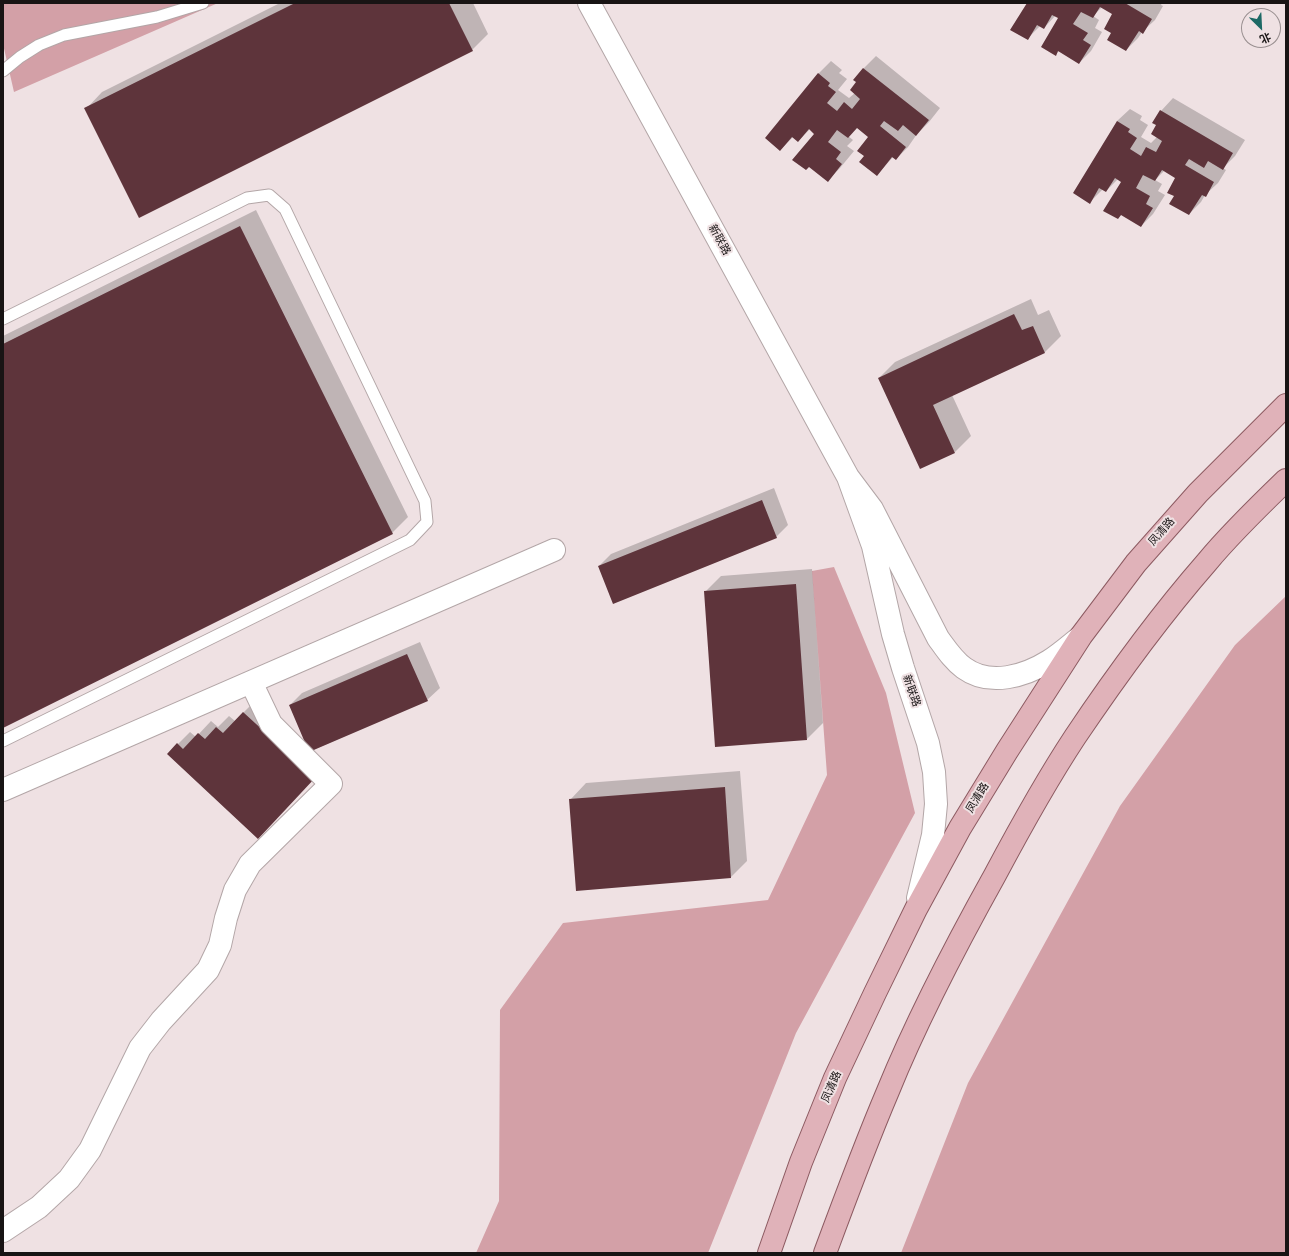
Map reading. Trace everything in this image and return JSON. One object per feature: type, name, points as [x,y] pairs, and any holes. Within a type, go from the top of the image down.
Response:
[{"type":"main road","name":"凤清路","points":[[769,1253],[802,1162],[835,1078],[916,909],[960,828],[1007,751],[1081,636],[1136,563],[1231,458],[1286,405]]},
{"type":"main road","points":[[825,1253],[888,1089],[964,929],[1028,813],[1075,738],[1150,631],[1208,560],[1286,480]]},
{"type":"street","name":"新联路","points":[[589,3],[848,477],[872,509],[938,638],[949,654],[964,668],[981,677],[1003,678],[1026,673],[1050,660],[1081,636]]},
{"type":"street","name":"新联路","points":[[848,477],[873,546],[893,634],[928,743],[934,772],[936,804],[933,835],[916,909]]},
{"type":"street","points":[[3,790],[554,550]]},
{"type":"street","points":[[3,1231],[39,1207],[73,1174],[90,1150],[140,1048],[161,1021],[208,970],[220,945],[226,918],[235,890],[250,864],[331,784],[271,724],[251,682]]},
{"type":"lane","points":[[3,72],[20,57],[39,45],[64,35],[157,17],[203,3]]},
{"type":"lane","points":[[3,319],[248,198],[269,195],[285,209],[289,217],[425,501],[427,522],[410,540],[3,741]]},
{"type":"shaded area","points":[[3,3],[218,3],[14,92],[3,44]]},
{"type":"shaded area","points":[[834,567],[886,693],[915,813],[796,1033],[708,1253],[476,1253],[499,1201],[500,1010],[563,923],[768,900],[827,775],[812,571]]},
{"type":"shaded area","points":[[1286,596],[1286,1253],[901,1253],[968,1083],[1120,806],[1235,645]]},
{"type":"building","points":[[295,3],[449,3],[473,51],[139,218],[84,108]]},
{"type":"building","points":[[1027,3],[1125,3],[1152,19],[1143,34],[1139,31],[1126,51],[1107,40],[1111,33],[1104,29],[1112,14],[1100,7],[1093,18],[1081,12],[1073,24],[1088,33],[1083,40],[1091,45],[1079,64],[1058,51],[1056,56],[1041,47],[1058,18],[1052,15],[1044,29],[1037,25],[1028,40],[1010,30]]},
{"type":"building","points":[[863,68],[929,120],[916,136],[903,125],[898,131],[884,121],[880,126],[906,147],[896,160],[892,157],[877,176],[859,162],[864,156],[857,151],[868,137],[857,128],[848,138],[837,130],[828,142],[841,152],[836,159],[842,164],[828,182],[809,167],[806,170],[792,160],[814,134],[809,129],[798,142],[792,137],[780,151],[765,138],[818,73],[830,83],[828,86],[836,92],[827,103],[837,111],[844,102],[852,109],[860,99],[850,90],[856,82],[853,80]]},
{"type":"building","points":[[1160,110],[1233,153],[1223,170],[1208,161],[1204,168],[1189,159],[1185,165],[1214,182],[1206,197],[1202,195],[1189,215],[1169,204],[1174,196],[1167,193],[1175,178],[1162,170],[1155,181],[1143,175],[1136,188],[1150,196],[1146,204],[1153,208],[1141,227],[1121,215],[1118,219],[1103,211],[1121,182],[1115,178],[1106,192],[1099,188],[1090,204],[1073,193],[1117,121],[1130,129],[1128,132],[1137,138],[1130,149],[1141,156],[1146,147],[1156,152],[1162,141],[1151,134],[1156,125],[1152,123]]},
{"type":"building","points":[[240,226],[393,534],[3,728],[3,344]]},
{"type":"building","points":[[1014,314],[1022,330],[1033,326],[1045,353],[933,405],[955,453],[920,469],[878,378]]},
{"type":"building","points":[[762,500],[777,538],[613,604],[598,566]]},
{"type":"building","points":[[796,584],[807,740],[715,747],[704,591]]},
{"type":"building","points":[[407,654],[428,701],[309,752],[289,705]]},
{"type":"building","points":[[243,712],[315,778],[258,839],[167,754],[177,743],[183,749],[198,733],[205,739],[216,727],[223,733]]},
{"type":"building","points":[[725,787],[731,878],[576,891],[569,799]]}]
